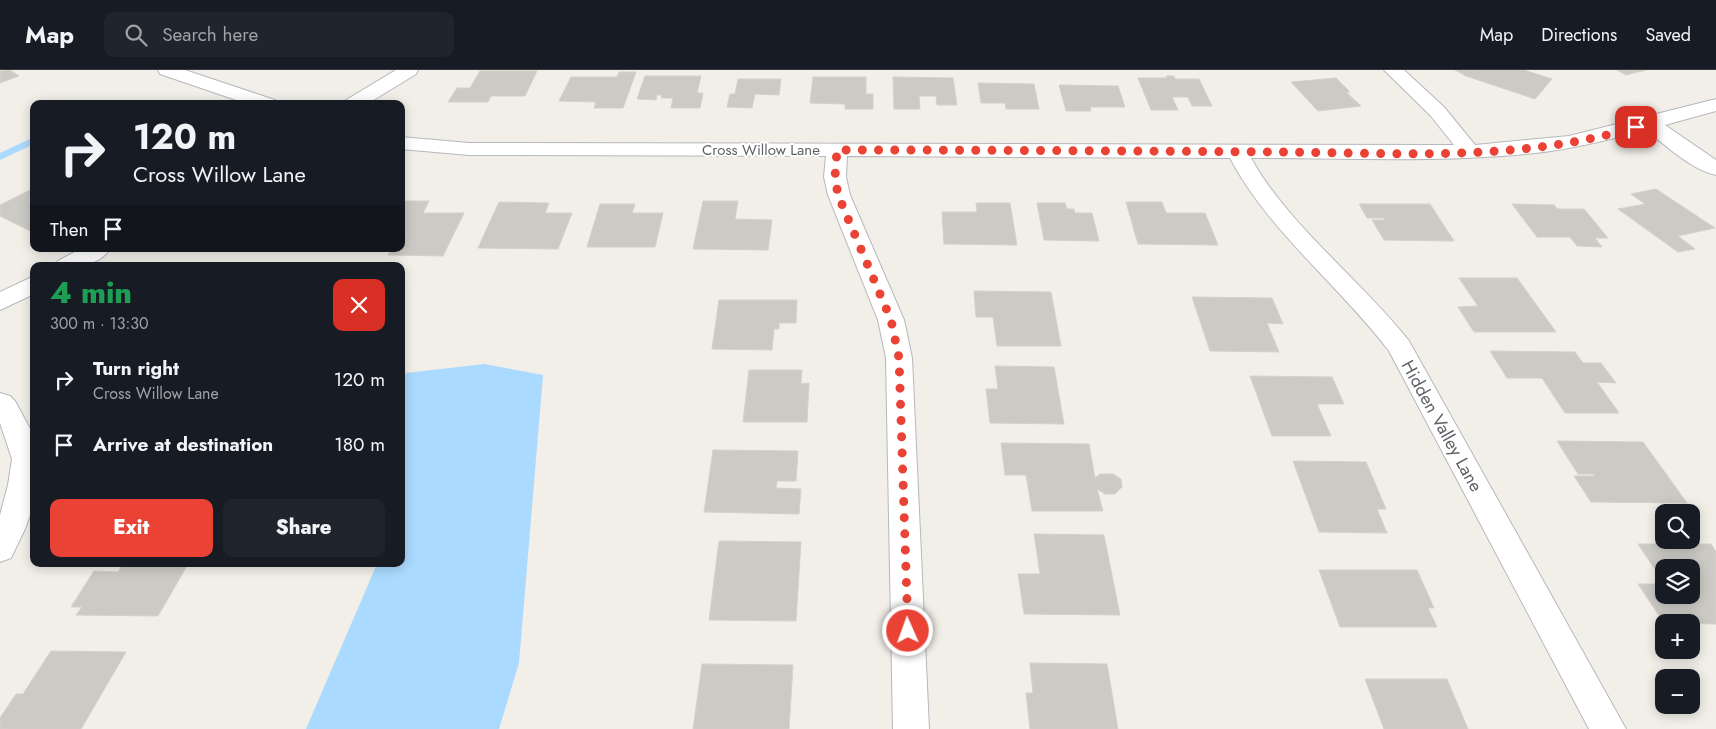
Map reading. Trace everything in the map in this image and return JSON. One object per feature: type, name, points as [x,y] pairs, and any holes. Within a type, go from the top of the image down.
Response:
[{"type":"street","points":[[167,70],[256,100]]},
{"type":"street","points":[[361,100],[410,70]]},
{"type":"street","points":[[1393,70],[1432,106],[1468,151]]},
{"type":"street","name":"Cross Willow Lane","points":[[405,143],[469,149],[1468,151],[1568,142],[1716,105]]},
{"type":"street","points":[[1649,123],[1686,151],[1716,169]]},
{"type":"street","points":[[837,150],[835,177],[838,195],[891,320],[899,358],[911,729]]},
{"type":"street","name":"Hidden Valley Lane","points":[[1237,152],[1251,178],[1269,203],[1380,321],[1400,347],[1608,729]]},
{"type":"street","points":[[74,262],[92,252]]},
{"type":"street","points":[[0,302],[30,286]]},
{"type":"street","points":[[0,403],[11,415],[25,450],[25,474],[19,507],[0,549]]},
{"type":"water","points":[[484,364],[543,375],[519,663],[499,729],[306,729],[376,567],[405,567],[406,373]]},
{"type":"building","points":[[10,70],[19,76],[0,83],[0,71]]},
{"type":"building","points":[[1455,70],[1524,70],[1552,79],[1535,99],[1466,76]]},
{"type":"building","points":[[1617,70],[1646,70],[1626,75]]},
{"type":"building","points":[[480,71],[537,71],[525,96],[491,96],[488,102],[448,102],[457,88],[470,88]]},
{"type":"building","points":[[619,72],[636,72],[623,108],[594,108],[596,102],[559,101],[571,77],[617,77]]},
{"type":"building","points":[[645,76],[701,76],[697,93],[703,93],[700,108],[671,108],[673,98],[661,98],[662,95],[657,95],[656,100],[637,99]]},
{"type":"building","points":[[1166,76],[1174,76],[1175,79],[1199,79],[1212,106],[1192,106],[1188,97],[1172,97],[1178,110],[1151,110],[1138,78],[1167,78]]},
{"type":"building","points":[[813,77],[866,77],[866,94],[873,94],[873,109],[845,109],[845,104],[810,103]]},
{"type":"building","points":[[893,77],[953,78],[957,105],[937,105],[936,96],[919,96],[920,109],[894,109]]},
{"type":"building","points":[[1336,78],[1350,92],[1346,92],[1361,106],[1318,111],[1291,82]]},
{"type":"building","points":[[738,79],[781,79],[779,95],[755,94],[752,108],[727,107],[730,94],[735,94]]},
{"type":"building","points":[[978,83],[1034,84],[1039,109],[1006,109],[1005,103],[981,103]]},
{"type":"building","points":[[1059,85],[1118,86],[1125,107],[1090,107],[1091,111],[1066,111]]},
{"type":"building","points":[[1656,189],[1715,228],[1678,236],[1695,249],[1678,252],[1618,209],[1645,204],[1631,194]]},
{"type":"building","points":[[30,190],[30,231],[0,216],[0,205]]},
{"type":"building","points":[[405,201],[429,201],[423,213],[464,213],[443,256],[388,255],[390,252],[405,252]]},
{"type":"building","points":[[703,201],[738,201],[735,219],[772,220],[768,250],[693,249]]},
{"type":"building","points":[[499,202],[549,203],[545,213],[572,213],[558,249],[478,248]]},
{"type":"building","points":[[1126,202],[1162,202],[1166,213],[1205,213],[1218,245],[1138,244]]},
{"type":"building","points":[[976,203],[1010,203],[1017,245],[944,244],[942,212],[977,212]]},
{"type":"building","points":[[1037,203],[1065,203],[1067,209],[1074,209],[1075,213],[1092,213],[1099,241],[1044,240]]},
{"type":"building","points":[[600,204],[635,204],[632,213],[663,213],[655,247],[587,247]]},
{"type":"building","points":[[1359,204],[1430,204],[1454,241],[1384,240],[1372,220],[1385,220],[1384,218],[1367,218]]},
{"type":"building","points":[[1512,204],[1554,205],[1557,209],[1584,209],[1608,238],[1595,238],[1602,247],[1577,246],[1570,237],[1537,237]]},
{"type":"building","points":[[1459,278],[1517,278],[1556,332],[1474,332],[1458,307],[1478,306]]},
{"type":"building","points":[[974,291],[1051,292],[1061,346],[997,346],[993,317],[976,317]]},
{"type":"building","points":[[1192,297],[1272,298],[1283,324],[1267,323],[1279,352],[1210,351]]},
{"type":"building","points":[[719,300],[797,300],[796,323],[779,323],[779,329],[774,329],[772,350],[712,349]]},
{"type":"building","points":[[1490,351],[1575,352],[1583,363],[1601,363],[1616,383],[1597,382],[1619,413],[1565,413],[1542,378],[1507,378]]},
{"type":"building","points":[[995,366],[1054,367],[1064,424],[990,423],[986,389],[998,389]]},
{"type":"building","points":[[749,370],[802,370],[801,384],[809,383],[807,422],[743,422]]},
{"type":"building","points":[[1250,376],[1332,377],[1344,404],[1317,404],[1331,436],[1272,436]]},
{"type":"building","points":[[1557,441],[1643,442],[1687,503],[1591,502],[1574,476],[1595,476],[1593,474],[1578,474]]},
{"type":"building","points":[[1001,443],[1089,444],[1095,478],[1100,474],[1113,474],[1121,479],[1122,487],[1115,494],[1105,494],[1097,489],[1103,511],[1032,511],[1026,475],[1005,475]]},
{"type":"building","points":[[713,450],[798,451],[796,481],[777,481],[776,488],[801,489],[799,514],[704,512]]},
{"type":"building","points":[[1293,461],[1366,462],[1386,509],[1377,509],[1387,533],[1319,532]]},
{"type":"building","points":[[1034,534],[1104,535],[1120,615],[1024,614],[1018,574],[1040,574]]},
{"type":"building","points":[[719,541],[801,542],[796,621],[709,620]]},
{"type":"building","points":[[1638,544],[1655,544],[1655,549],[1700,549],[1700,544],[1711,544],[1716,552],[1716,624],[1700,624],[1700,614],[1658,614],[1638,584],[1655,584],[1655,604],[1700,604],[1700,559],[1655,559],[1655,570]]},
{"type":"building","points":[[121,567],[186,567],[158,616],[76,615],[82,607],[71,607],[94,571],[118,572]]},
{"type":"building","points":[[1319,570],[1417,570],[1434,608],[1428,608],[1437,627],[1340,627]]},
{"type":"building","points":[[51,651],[126,652],[81,729],[0,729],[0,718],[16,694],[23,694]]},
{"type":"building","points":[[1030,663],[1107,664],[1118,729],[1030,729],[1026,693],[1033,693]]},
{"type":"building","points":[[702,664],[793,665],[789,729],[693,729]]},
{"type":"building","points":[[1365,679],[1447,679],[1468,729],[1384,729]]},
{"type":"waterway","points":[[0,157],[30,142]]},
{"type":"route","points":[[908,631],[899,358],[891,320],[838,195],[835,177],[837,150],[1432,152],[1504,150],[1568,142],[1636,127]]}]
